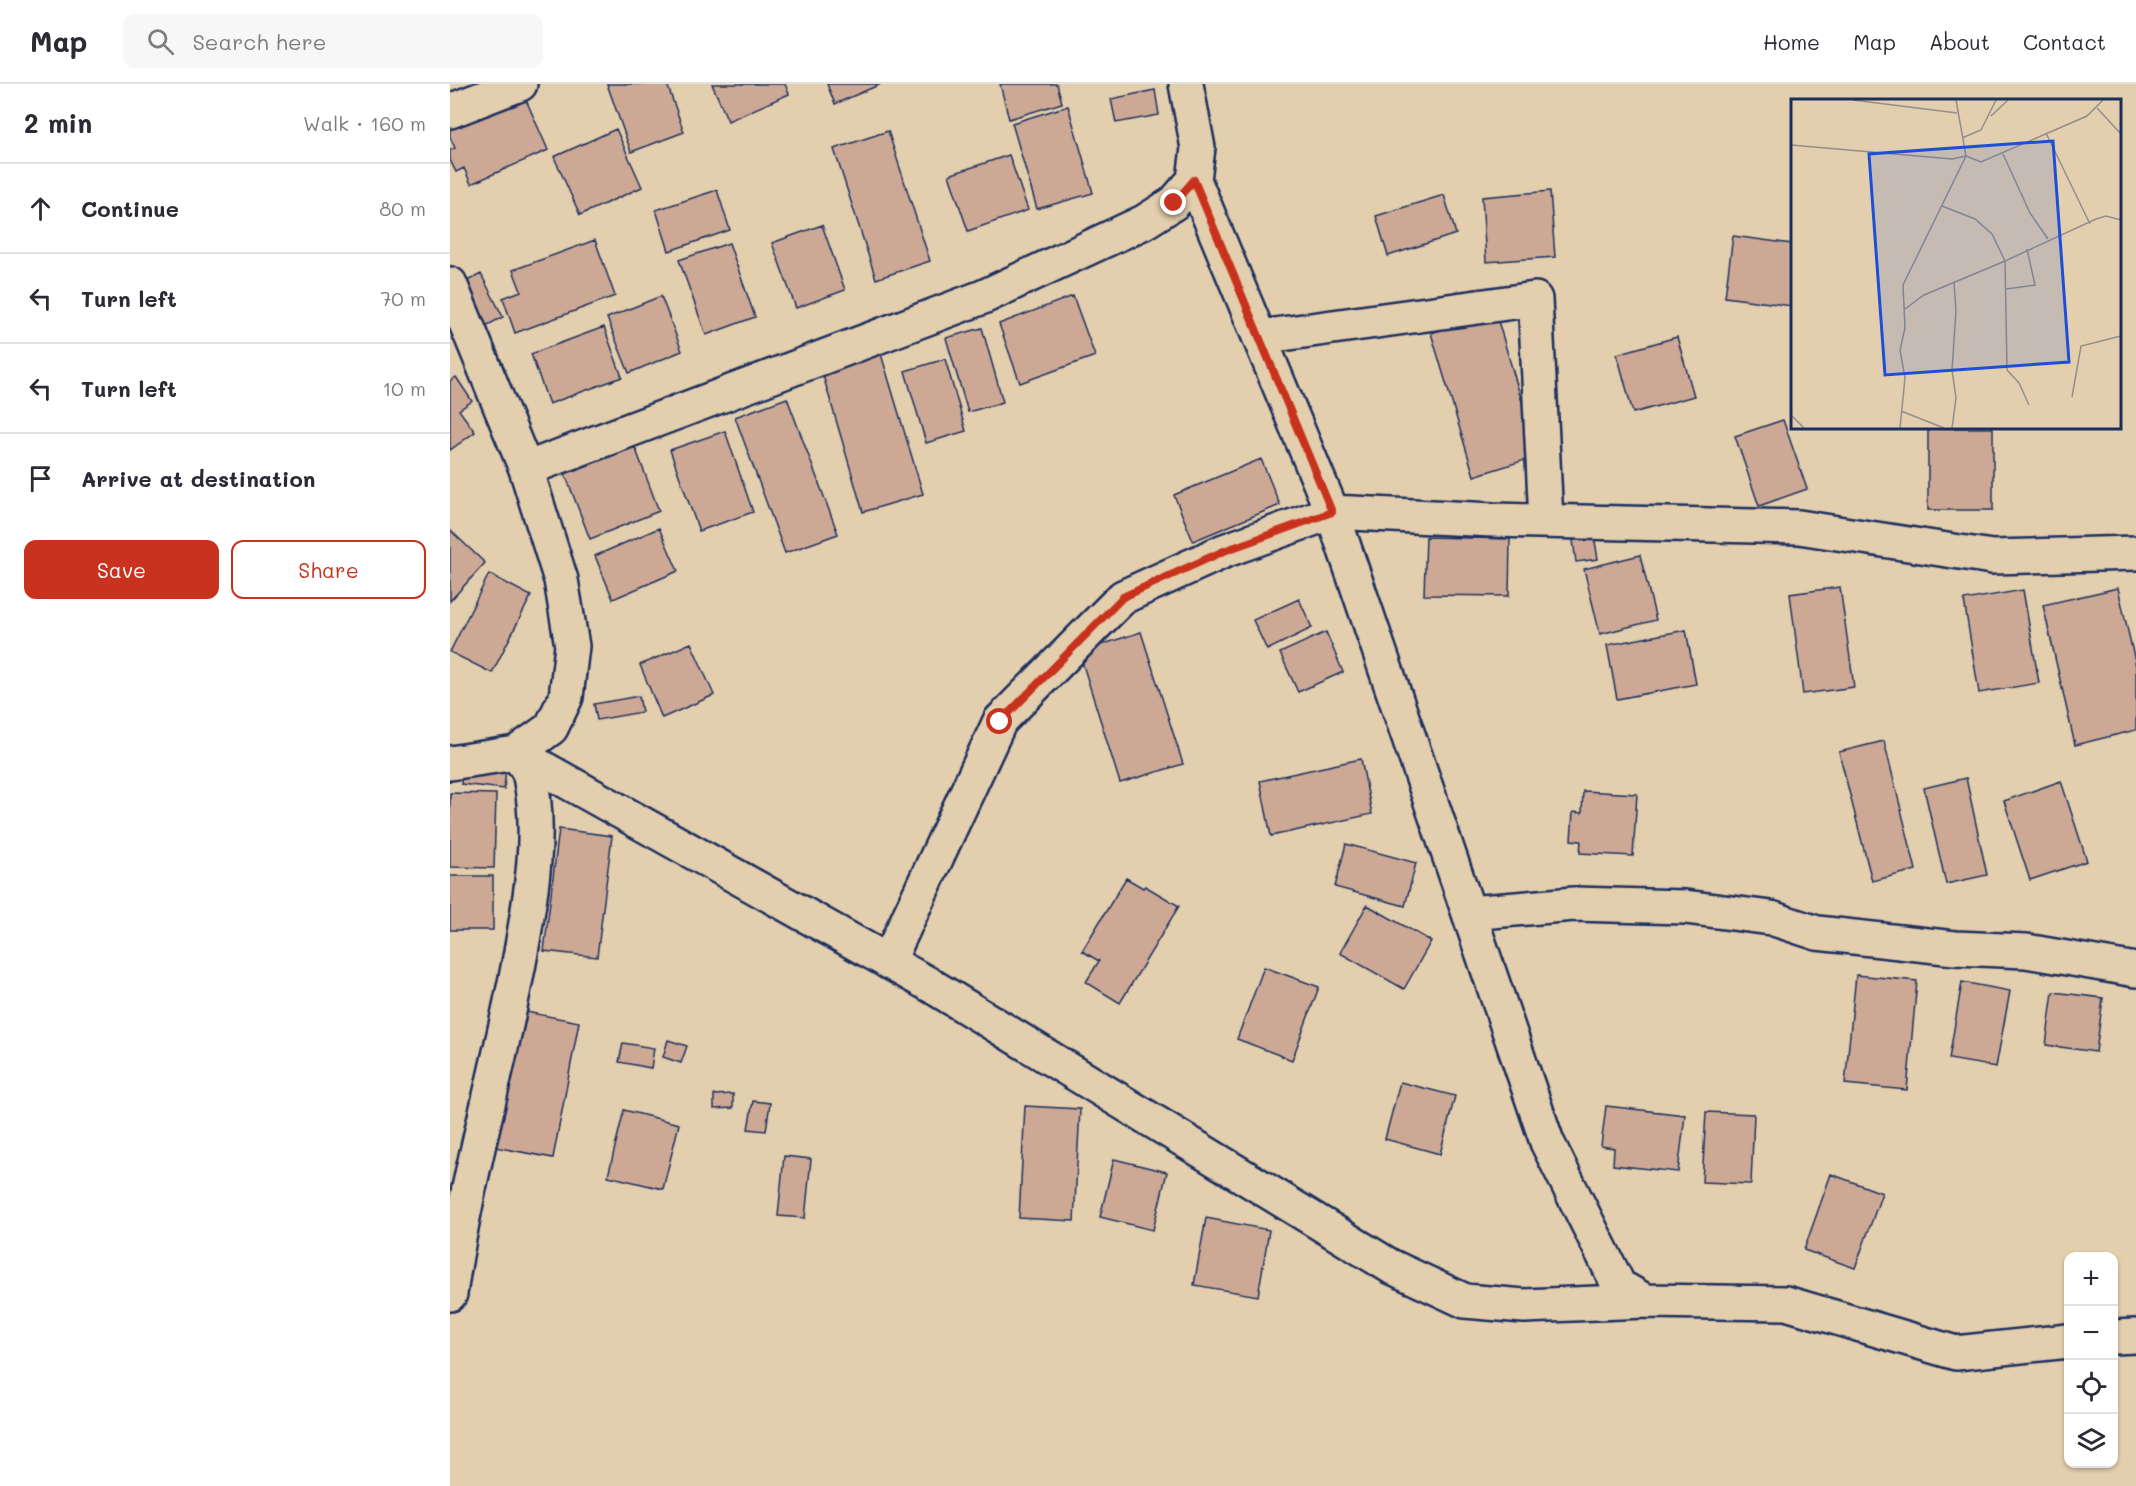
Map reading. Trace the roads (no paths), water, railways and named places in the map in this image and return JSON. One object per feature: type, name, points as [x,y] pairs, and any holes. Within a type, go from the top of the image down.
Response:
[{"type":"street","points":[[450,111],[520,84]]},
{"type":"street","points":[[1186,84],[1198,148],[1194,180],[1332,512],[1547,1142],[1619,1286],[1645,1301]]},
{"type":"street","points":[[526,469],[983,297],[1144,222],[1174,203],[1194,180]]},
{"type":"street","points":[[450,284],[526,469],[561,580],[572,646],[566,697],[550,728],[516,753],[450,763]]},
{"type":"street","points":[[1260,338],[1535,299],[1546,520]]},
{"type":"street","points":[[888,962],[1000,722],[1033,688],[1123,597],[1224,551],[1332,512],[1493,520],[1799,527],[1992,557],[2136,553]]},
{"type":"street","points":[[516,753],[932,986],[1390,1266],[1465,1301],[1524,1306],[1645,1301],[1786,1303],[1956,1353],[2064,1341]]},
{"type":"street","points":[[450,1294],[456,1250],[510,1012],[525,929],[534,859],[534,807],[529,773],[516,753]]},
{"type":"street","points":[[1469,913],[1574,904],[1685,908],[1772,918],[1817,933],[1955,948],[2026,951],[2136,970]]},
{"type":"street","points":[[2118,1337],[2136,1336]]}]
